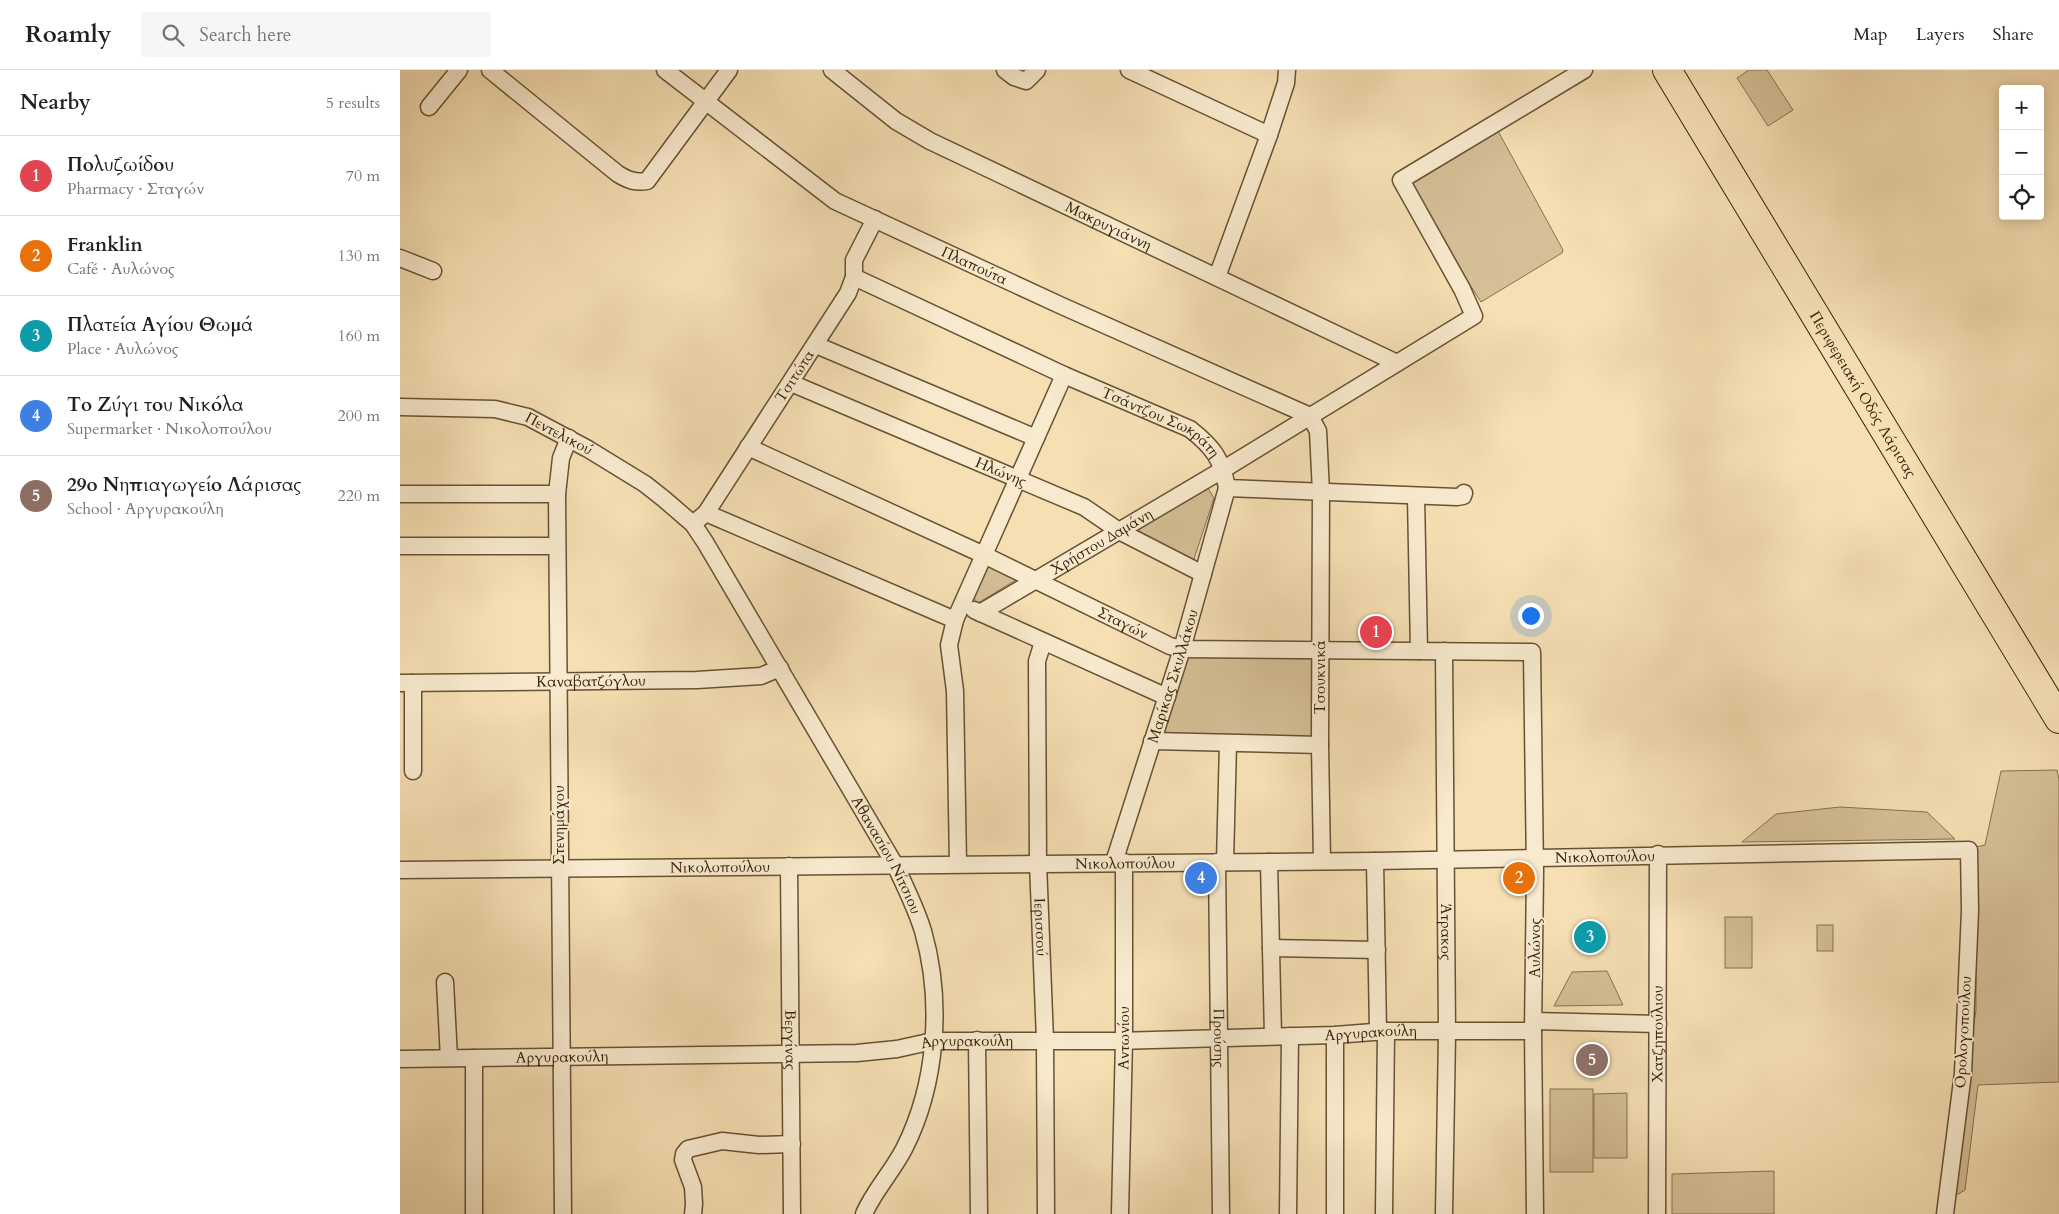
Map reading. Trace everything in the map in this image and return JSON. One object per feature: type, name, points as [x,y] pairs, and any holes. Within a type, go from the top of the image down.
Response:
[{"type":"highway","name":"Περιφερειακή Οδός Λάρισας","points":[[1667,70],[2059,719]]},
{"type":"street","points":[[429,107],[459,70]]},
{"type":"street","points":[[490,70],[618,174],[632,181],[646,181],[729,70]]},
{"type":"street","name":"Πλαπούτα","points":[[665,70],[830,198],[977,268],[1310,416]]},
{"type":"street","name":"Μακρυγιάννη","points":[[832,70],[896,120],[930,141],[1397,363]]},
{"type":"street","points":[[1005,70],[1014,77],[1031,76]]},
{"type":"street","points":[[1129,70],[1269,135]]},
{"type":"street","points":[[1217,277],[1269,135],[1286,83],[1288,70]]},
{"type":"street","name":"Χρήστου Δαμάνη","points":[[980,613],[1224,469],[1474,316],[1462,289],[1401,180],[1584,70]]},
{"type":"street","name":"Τσιτώτα","points":[[693,524],[706,513],[848,293],[854,277],[854,260],[874,219]]},
{"type":"street","points":[[400,258],[433,271]]},
{"type":"street","name":"Τσάντζου Σωκράτη","points":[[854,277],[1064,375],[1190,429],[1204,440],[1224,469],[1227,488]]},
{"type":"street","points":[[816,345],[1036,438]]},
{"type":"street","points":[[958,864],[955,691],[949,645],[959,613],[1016,479],[1064,375]]},
{"type":"street","name":"Ηλώνης","points":[[791,383],[1084,507],[1119,531],[1203,574]]},
{"type":"street","name":"Πεντελικού","points":[[400,408],[505,411],[528,417],[570,438],[637,479],[693,524]]},
{"type":"street","name":"Τσουκνικά","points":[[1310,416],[1318,430],[1321,492],[1320,745],[1322,861]]},
{"type":"street","name":"Στενημάχου","points":[[563,1214],[557,494],[560,458],[570,438]]},
{"type":"street","name":"Σταγών","points":[[748,447],[984,555],[1163,642],[1182,648],[1532,652]]},
{"type":"street","points":[[1227,488],[1457,497],[1462,496],[1464,493]]},
{"type":"street","name":"Μαρίκας Σκυλλάκου","points":[[1120,862],[1152,741],[1182,648],[1227,488]]},
{"type":"street","points":[[400,494],[557,494]]},
{"type":"street","points":[[1416,496],[1419,651]]},
{"type":"street","points":[[706,513],[959,613],[980,613],[1166,697]]},
{"type":"street","name":"Αθανασίου Νίτσιου","points":[[693,524],[706,542],[895,864],[916,911],[931,964],[934,1016],[933,1041],[927,1085],[911,1135],[864,1214]]},
{"type":"street","points":[[400,546],[557,546]]},
{"type":"street","name":"Ιερισσού","points":[[1043,642],[1037,660],[1038,863],[1044,1040],[1046,1214]]},
{"type":"street","name":"Άτρακος","points":[[1444,651],[1444,860],[1447,1032],[1444,1214]]},
{"type":"street","name":"Αυλώνος","points":[[1532,652],[1535,858],[1535,1214]]},
{"type":"street","name":"Καναβατζόγλου","points":[[406,683],[706,680],[762,676],[780,668]]},
{"type":"street","points":[[406,683],[413,771]]},
{"type":"street","points":[[1152,741],[1320,745]]},
{"type":"street","name":"Προύσης","points":[[1221,1214],[1219,1038],[1221,862],[1228,743]]},
{"type":"street","name":"Νικολοπούλου","points":[[400,870],[1375,861],[1658,854],[1969,850]]},
{"type":"street","name":"Ορολογοπούλου","points":[[1945,1214],[1963,1073],[1970,911],[1969,850]]},
{"type":"street","name":"Χατζηπούλιου","points":[[1657,1214],[1658,854]]},
{"type":"street","points":[[1375,861],[1377,950],[1382,1031],[1384,1214]]},
{"type":"street","name":"Αντωνίου","points":[[1120,862],[1124,1040],[1120,1214]]},
{"type":"street","points":[[1269,862],[1271,948],[1281,1036],[1288,1214]]},
{"type":"street","name":"Βεργίνας","points":[[789,866],[792,1214]]},
{"type":"street","points":[[1271,948],[1377,950]]},
{"type":"street","points":[[445,982],[448,1058]]},
{"type":"street","name":"Αργυρακούλη","points":[[400,1059],[865,1053],[933,1041],[1219,1038],[1336,1035],[1382,1031],[1447,1032],[1534,1026],[1658,1024]]},
{"type":"street","points":[[1335,1214],[1336,1035]]},
{"type":"street","points":[[977,1040],[979,1214]]},
{"type":"street","points":[[474,1058],[474,1214]]},
{"type":"street","points":[[693,1214],[693,1186],[683,1160],[684,1154],[688,1149],[722,1141],[759,1145],[792,1144]]},
{"type":"shaded area","points":[[1749,70],[1767,70],[1793,110],[1768,126],[1737,78]]},
{"type":"shaded area","points":[[1493,128],[1498,131],[1563,250],[1562,253],[1481,302],[1413,195],[1410,180]]},
{"type":"shaded area","points":[[1206,485],[1214,498],[1193,562],[1134,528]]},
{"type":"shaded area","points":[[987,562],[1019,578],[978,603],[971,595]]},
{"type":"shaded area","points":[[1190,656],[1310,658],[1315,663],[1315,739],[1163,733],[1186,659]]},
{"type":"shaded area","points":[[2057,770],[2059,780],[2059,1082],[1978,1085],[1965,1190],[1948,1200],[1976,1010],[1976,847],[1985,845],[2001,771]]},
{"type":"shaded area","points":[[1840,807],[1927,812],[1955,839],[1742,842],[1776,814]]},
{"type":"shaded area","points":[[1725,917],[1752,917],[1752,968],[1725,968]]},
{"type":"shaded area","points":[[1817,925],[1833,925],[1833,951],[1817,951]]},
{"type":"shaded area","points":[[1607,971],[1623,1005],[1554,1006],[1572,972]]},
{"type":"shaded area","points":[[1550,1089],[1593,1089],[1593,1172],[1550,1172]]},
{"type":"shaded area","points":[[1627,1093],[1627,1158],[1594,1158],[1594,1094]]},
{"type":"shaded area","points":[[1774,1171],[1774,1214],[1672,1214],[1672,1174]]},
{"type":"place","name":"Πολυζωίδου","points":[[1376,632]]},
{"type":"place","name":"Το Ζύγι του Νικόλα","points":[[1201,878]]},
{"type":"place","name":"Franklin","points":[[1519,878]]},
{"type":"place","name":"Πλατεία Αγίου Θωμά","points":[[1590,937]]},
{"type":"place","name":"29ο Νηπιαγωγείο Λάρισας","points":[[1592,1060]]}]
